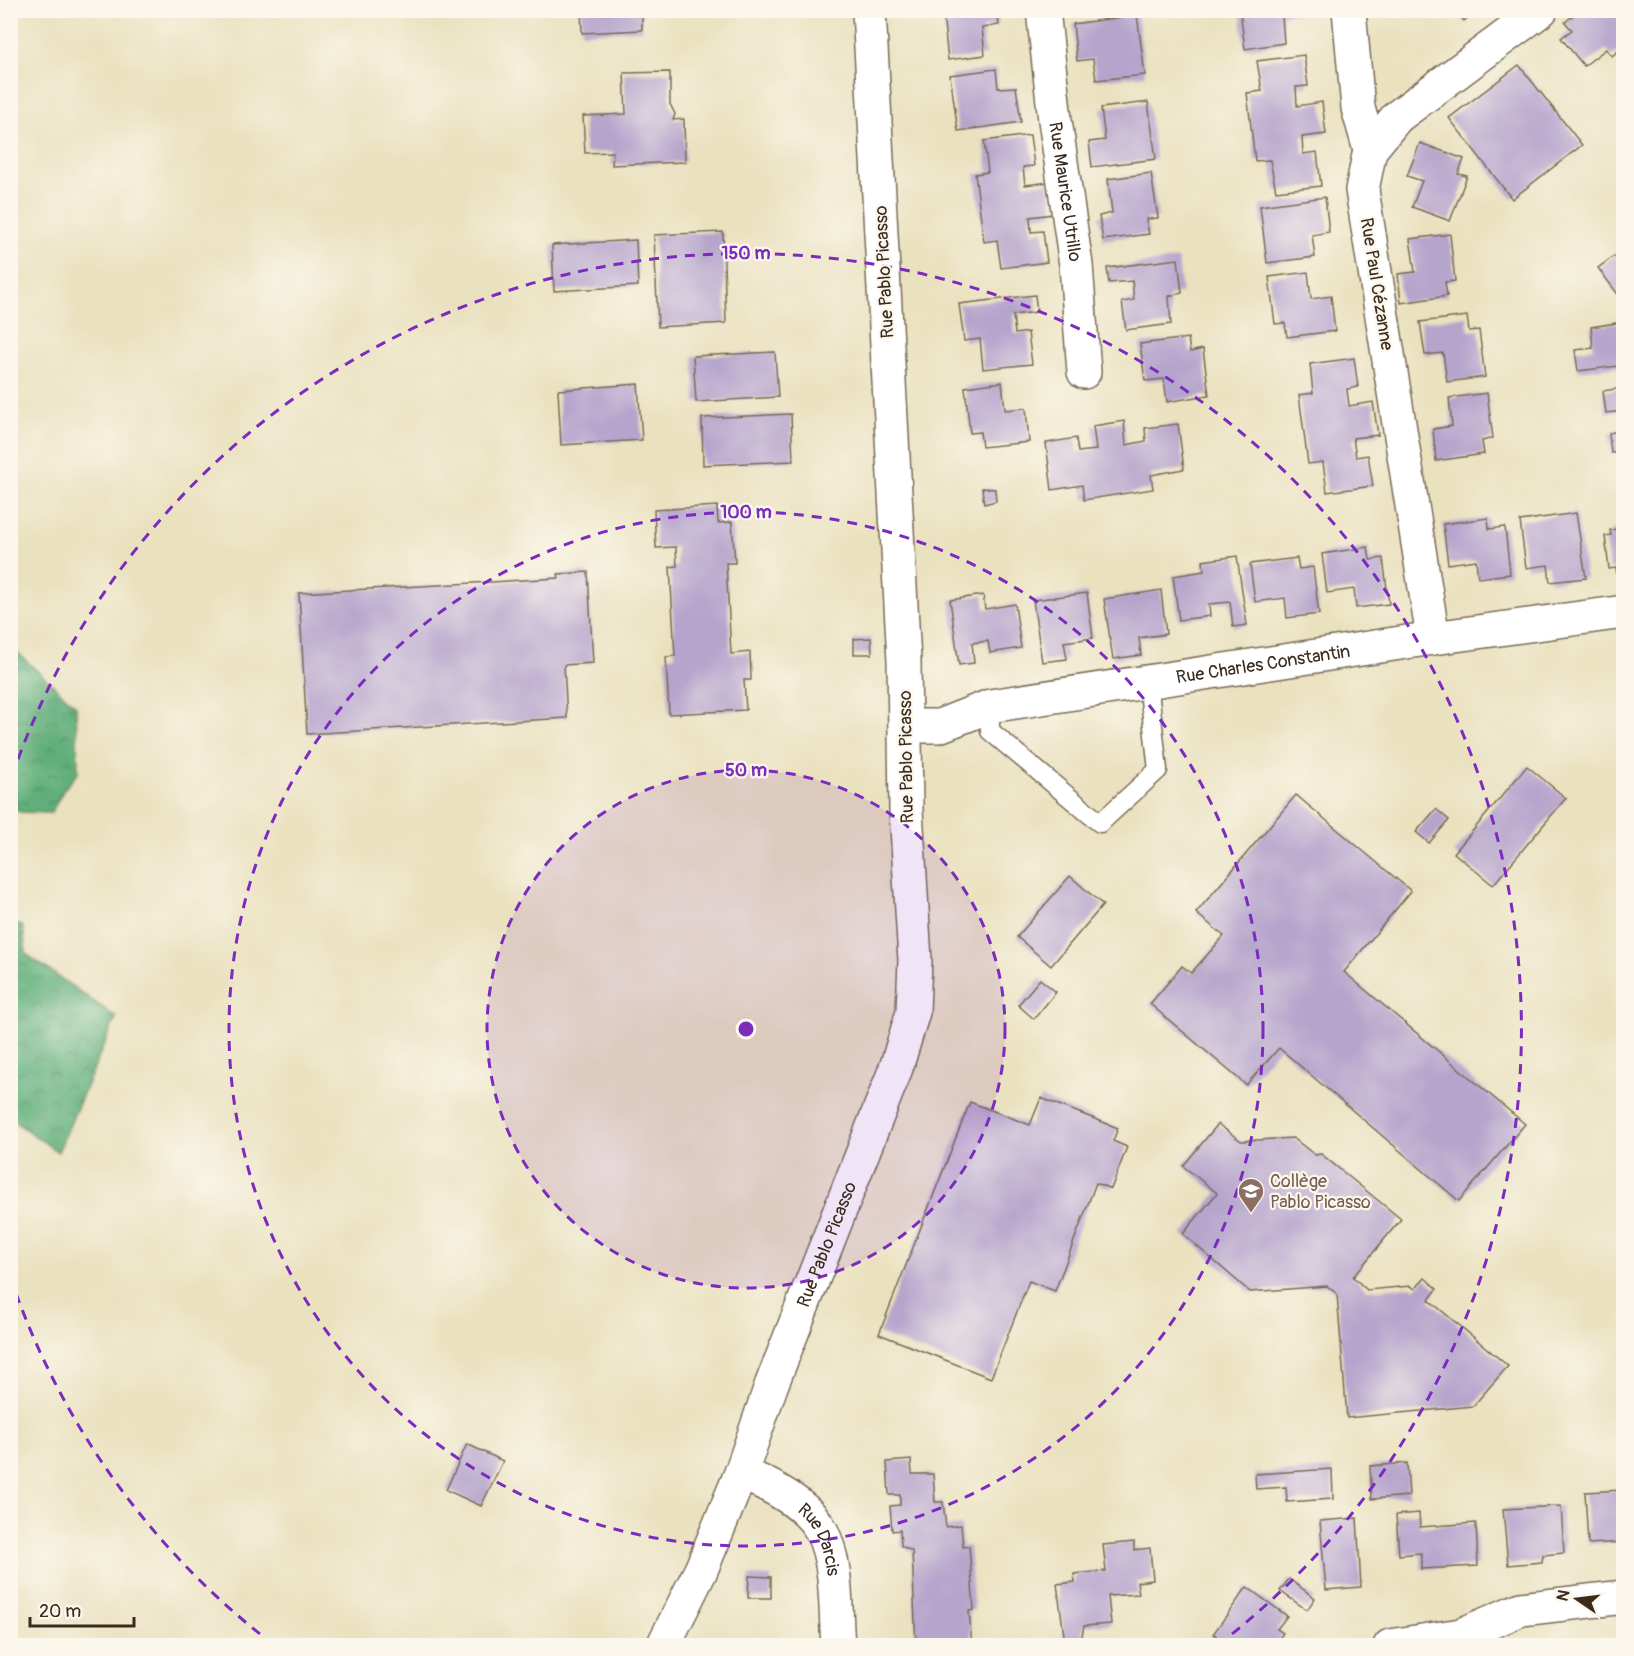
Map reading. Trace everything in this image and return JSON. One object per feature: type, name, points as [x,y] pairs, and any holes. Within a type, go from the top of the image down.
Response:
[{"type":"street","name":"Rue Pablo Picasso","points":[[663,1646],[701,1570],[741,1473],[771,1386],[896,1068],[913,1012],[915,960],[906,810],[907,726],[869,10]]},
{"type":"street","name":"Rue Maurice Utrillo","points":[[1043,10],[1055,120],[1076,265],[1084,372]]},
{"type":"street","points":[[1349,10],[1358,108],[1370,150]]},
{"type":"street","name":"Rue Paul Cézanne","points":[[1433,638],[1362,190],[1370,150],[1397,117],[1541,10]]},
{"type":"street","name":"Rue Charles Constantin","points":[[907,726],[939,726],[990,706],[1433,638],[1623,612]]},
{"type":"street","name":"Rue Darcis","points":[[741,1473],[769,1485],[797,1504],[821,1530],[832,1565],[838,1646]]},
{"type":"street","points":[[1390,1646],[1461,1635],[1521,1609],[1623,1598]]},
{"type":"lane","points":[[990,706],[990,731],[1100,823],[1158,770],[1148,682]]},
{"type":"green space","points":[[10,646],[76,706],[78,773],[64,789],[51,813],[20,812],[11,805]]},
{"type":"green space","points":[[11,921],[23,927],[26,954],[116,1017],[58,1152],[11,1119],[10,995],[13,992],[10,990]]},
{"type":"building","points":[[581,10],[642,10],[642,30],[582,33]]},
{"type":"building","points":[[953,10],[997,10],[999,25],[982,28],[985,55],[948,60],[943,14],[953,13]]},
{"type":"building","points":[[1240,10],[1301,10],[1301,12],[1282,15],[1284,43],[1245,49]]},
{"type":"building","points":[[1455,10],[1477,10],[1464,21]]},
{"type":"building","points":[[1580,10],[1623,10],[1623,47],[1612,56],[1606,49],[1584,66],[1561,38],[1572,30],[1565,22]]},
{"type":"building","points":[[1137,15],[1145,75],[1096,80],[1093,59],[1077,61],[1073,24]]},
{"type":"building","points":[[1304,55],[1308,86],[1296,87],[1297,106],[1322,102],[1326,134],[1302,137],[1303,154],[1317,152],[1321,186],[1276,191],[1270,160],[1255,161],[1247,93],[1262,91],[1257,61]]},
{"type":"building","points":[[1519,65],[1582,145],[1512,199],[1449,118]]},
{"type":"building","points":[[996,69],[998,88],[1016,87],[1021,122],[958,131],[950,75]]},
{"type":"building","points":[[670,72],[670,104],[675,114],[673,120],[684,119],[685,162],[612,165],[613,152],[585,153],[583,116],[626,114],[624,73]]},
{"type":"building","points":[[1148,102],[1156,159],[1092,167],[1089,142],[1105,140],[1101,108]]},
{"type":"building","points":[[1030,135],[1034,166],[1023,167],[1025,185],[1049,182],[1053,214],[1030,217],[1031,232],[1043,231],[1047,262],[1001,268],[997,240],[984,242],[975,174],[988,172],[984,141]]},
{"type":"building","points":[[1420,143],[1464,159],[1458,174],[1467,176],[1450,221],[1412,207],[1422,181],[1407,176]]},
{"type":"building","points":[[1151,173],[1158,218],[1146,219],[1149,234],[1103,240],[1099,216],[1112,213],[1108,179]]},
{"type":"building","points":[[1325,197],[1329,232],[1312,235],[1315,257],[1267,263],[1260,206]]},
{"type":"building","points":[[723,232],[726,323],[658,327],[654,235]]},
{"type":"building","points":[[1450,234],[1455,281],[1445,282],[1447,296],[1401,303],[1398,274],[1415,272],[1410,239]]},
{"type":"building","points":[[636,240],[638,286],[554,291],[552,245]]},
{"type":"building","points":[[1614,256],[1623,268],[1623,301],[1598,268]]},
{"type":"building","points":[[1178,259],[1182,293],[1169,296],[1171,324],[1126,330],[1122,302],[1134,300],[1132,281],[1109,283],[1107,268]]},
{"type":"building","points":[[1308,272],[1311,299],[1331,296],[1335,331],[1287,337],[1285,323],[1275,324],[1269,277]]},
{"type":"building","points":[[1035,295],[1037,312],[1013,315],[1015,334],[1028,332],[1032,364],[983,369],[980,339],[964,341],[959,304]]},
{"type":"building","points":[[1467,316],[1469,331],[1479,330],[1485,377],[1447,382],[1443,353],[1425,355],[1420,322]]},
{"type":"building","points":[[1623,322],[1623,411],[1606,413],[1603,391],[1621,388],[1618,366],[1578,371],[1575,350],[1593,348],[1591,327]]},
{"type":"building","points":[[1188,338],[1190,352],[1203,349],[1209,395],[1167,402],[1164,379],[1145,381],[1140,344]]},
{"type":"building","points":[[775,352],[778,397],[696,402],[693,356]]},
{"type":"building","points":[[1354,358],[1358,387],[1347,389],[1349,406],[1373,402],[1378,435],[1353,438],[1356,457],[1368,455],[1373,486],[1327,492],[1323,462],[1308,464],[1299,395],[1313,393],[1310,364]]},
{"type":"building","points":[[1002,382],[1005,410],[1026,408],[1029,442],[982,447],[980,432],[970,433],[965,387]]},
{"type":"building","points":[[638,384],[642,440],[561,445],[558,390]]},
{"type":"building","points":[[1487,393],[1493,438],[1482,441],[1484,454],[1436,461],[1433,429],[1452,426],[1449,398]]},
{"type":"building","points":[[791,414],[793,461],[703,465],[702,418]]},
{"type":"building","points":[[1124,421],[1126,445],[1146,441],[1145,428],[1178,424],[1184,469],[1151,475],[1153,489],[1084,500],[1082,485],[1052,490],[1046,443],[1076,438],[1078,452],[1096,450],[1093,426]]},
{"type":"building","points":[[1623,430],[1622,459],[1621,452],[1611,453],[1609,433]]},
{"type":"building","points":[[982,488],[995,489],[996,501],[984,504]]},
{"type":"building","points":[[717,506],[718,523],[732,522],[735,563],[726,563],[731,654],[750,652],[751,680],[744,680],[746,710],[669,714],[666,657],[675,656],[670,567],[677,566],[676,547],[656,548],[654,510]]},
{"type":"building","points":[[1576,513],[1586,578],[1550,582],[1548,565],[1526,568],[1520,521]]},
{"type":"building","points":[[1488,518],[1489,529],[1505,527],[1510,574],[1478,578],[1476,560],[1448,564],[1443,524]]},
{"type":"building","points":[[1623,528],[1623,574],[1617,575],[1616,568],[1609,569],[1605,536],[1611,535],[1610,530]]},
{"type":"building","points":[[1368,547],[1370,560],[1383,558],[1389,604],[1356,608],[1354,589],[1327,593],[1322,554]]},
{"type":"building","points":[[1237,556],[1247,625],[1233,627],[1230,602],[1209,604],[1210,616],[1179,620],[1173,576],[1204,571],[1203,561]]},
{"type":"building","points":[[1297,558],[1299,569],[1313,567],[1319,614],[1287,618],[1285,598],[1255,602],[1250,564]]},
{"type":"building","points":[[588,572],[593,663],[564,665],[567,718],[307,734],[299,593],[559,578],[558,574]]},
{"type":"building","points":[[1161,590],[1166,634],[1139,638],[1141,655],[1113,659],[1104,599]]},
{"type":"building","points":[[1087,593],[1093,638],[1064,642],[1067,659],[1042,662],[1033,600]]},
{"type":"building","points":[[983,595],[985,609],[1015,604],[1021,648],[990,653],[988,641],[972,643],[974,663],[959,665],[950,600]]},
{"type":"building","points":[[871,638],[872,654],[854,654],[854,639]]},
{"type":"building","points":[[1527,766],[1566,798],[1493,885],[1454,853]]},
{"type":"building","points":[[1296,795],[1411,891],[1344,972],[1525,1124],[1459,1201],[1279,1048],[1246,1085],[1150,1004],[1182,966],[1191,973],[1224,936],[1196,913]]},
{"type":"building","points":[[1436,809],[1449,820],[1429,843],[1416,832]]},
{"type":"building","points":[[1070,876],[1103,905],[1051,966],[1017,937]]},
{"type":"building","points":[[1040,979],[1056,992],[1034,1019],[1018,1005]]},
{"type":"building","points":[[1041,1098],[1118,1128],[1113,1141],[1127,1147],[1111,1189],[1096,1183],[1055,1291],[1029,1281],[991,1378],[879,1334],[970,1102],[1030,1125]]},
{"type":"building","points":[[1218,1124],[1241,1141],[1293,1138],[1315,1155],[1321,1154],[1401,1219],[1353,1277],[1367,1290],[1411,1286],[1415,1289],[1425,1278],[1437,1289],[1429,1300],[1508,1366],[1473,1406],[1347,1418],[1337,1294],[1327,1286],[1250,1292],[1183,1234],[1217,1193],[1183,1166]]},
{"type":"building","points":[[467,1444],[503,1461],[481,1506],[446,1490]]},
{"type":"building","points":[[911,1460],[912,1474],[933,1474],[935,1502],[943,1502],[946,1527],[961,1525],[963,1547],[969,1546],[974,1610],[969,1611],[972,1646],[916,1646],[912,1551],[901,1546],[900,1530],[892,1531],[890,1506],[900,1505],[900,1495],[889,1495],[887,1462]]},
{"type":"building","points":[[1407,1463],[1409,1496],[1372,1499],[1370,1466]]},
{"type":"building","points":[[1332,1469],[1333,1499],[1287,1502],[1286,1487],[1256,1489],[1255,1474]]},
{"type":"building","points":[[1623,1490],[1623,1542],[1588,1544],[1585,1492]]},
{"type":"building","points":[[1561,1506],[1564,1553],[1543,1555],[1542,1562],[1508,1565],[1503,1509]]},
{"type":"building","points":[[1419,1513],[1420,1527],[1476,1523],[1478,1566],[1421,1569],[1421,1553],[1399,1555],[1396,1515]]},
{"type":"building","points":[[1357,1518],[1361,1587],[1326,1590],[1320,1521]]},
{"type":"building","points":[[1134,1542],[1134,1550],[1150,1548],[1153,1580],[1137,1582],[1139,1594],[1108,1596],[1111,1624],[1084,1626],[1081,1641],[1065,1643],[1057,1584],[1075,1582],[1074,1574],[1106,1571],[1103,1545]]},
{"type":"building","points":[[749,1576],[771,1577],[771,1598],[748,1598]]},
{"type":"building","points":[[1289,1579],[1315,1598],[1307,1610],[1280,1591]]},
{"type":"building","points":[[1247,1587],[1287,1616],[1277,1629],[1283,1633],[1274,1646],[1209,1646],[1216,1635],[1213,1634]]},
{"type":"place","name":"Collège Pablo Picasso","points":[[1251,1214]]}]
